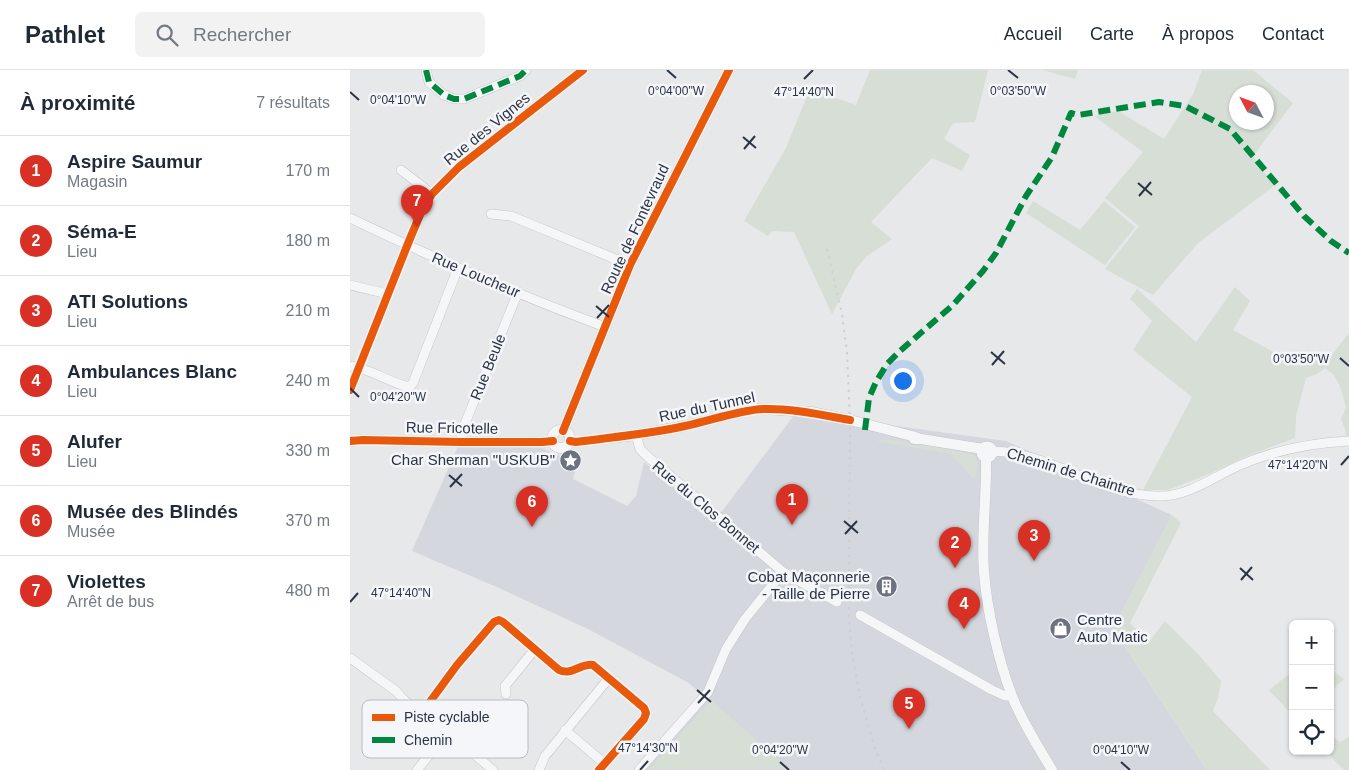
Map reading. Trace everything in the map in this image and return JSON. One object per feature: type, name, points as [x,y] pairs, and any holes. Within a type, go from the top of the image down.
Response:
[{"type":"street","points":[[426,70],[429,82],[444,95],[454,99],[464,99],[520,76],[526,70]]},
{"type":"street","name":"Rue des Vignes","points":[[350,390],[354,367],[388,294],[422,210],[432,194],[459,167],[582,70]]},
{"type":"street","name":"Route de Fontevraud","points":[[563,431],[630,265],[728,70]]},
{"type":"street","points":[[401,170],[432,194]]},
{"type":"street","points":[[491,214],[511,216],[630,265]]},
{"type":"street","name":"Rue Loucheur","points":[[350,218],[458,268],[605,327]]},
{"type":"street","points":[[354,367],[409,387],[413,383],[458,268]]},
{"type":"street","points":[[350,285],[388,294]]},
{"type":"street","name":"Rue Beule","points":[[460,442],[462,431],[518,292]]},
{"type":"street","name":"Rue du Tunnel","points":[[570,441],[576,442],[636,435],[765,409],[811,412],[850,420],[921,439],[987,452]]},
{"type":"street","points":[[558,431],[563,431],[569,435],[570,441],[561,448],[556,446],[553,441],[558,431]]},
{"type":"street","name":"Rue du Clos Bonnet","points":[[636,435],[640,449],[647,456],[783,572],[837,602]]},
{"type":"street","name":"Rue Fricotelle","points":[[350,441],[553,441]]},
{"type":"street","name":"Chemin de Chaintre","points":[[987,452],[1005,451],[1026,455],[1126,491],[1171,496],[1268,454],[1326,442],[1349,441]]},
{"type":"street","points":[[987,452],[984,572],[993,628],[1012,696],[1052,770]]},
{"type":"street","points":[[639,770],[708,692],[726,649],[746,619],[783,572]]},
{"type":"street","points":[[860,614],[992,690],[1005,696],[1012,696]]},
{"type":"street","points":[[432,700],[494,622],[499,620],[504,622],[563,672],[590,664],[594,665],[644,708],[646,713],[644,719],[602,767],[565,730]]},
{"type":"street","points":[[506,694],[505,686],[536,649]]},
{"type":"street","points":[[350,658],[396,691],[404,700]]},
{"type":"street","points":[[539,770],[545,756],[609,678]]},
{"type":"street","points":[[417,770],[427,758]]},
{"type":"street","points":[[479,758],[493,770]]},
{"type":"shaded area","points":[[870,70],[988,70],[975,122],[953,123],[944,139],[970,155],[962,171],[932,158],[871,222],[892,239],[867,256],[856,269],[832,314],[794,232],[772,231],[768,236],[744,221],[786,148],[810,89],[856,105]]},
{"type":"shaded area","points":[[1042,70],[1078,70],[1075,79]]},
{"type":"shaded area","points":[[1202,70],[1253,70],[1271,85],[1229,85],[1229,130],[1273,130],[1253,156],[1274,186],[1198,243],[1153,295],[1105,269],[1139,226],[1105,198],[1143,152],[1094,116],[1118,111],[1164,139],[1193,94]]},
{"type":"shaded area","points":[[1274,87],[1293,103],[1274,128]]},
{"type":"shaded area","points":[[1033,201],[1080,230],[1104,201],[1135,227],[1105,265],[1026,213]]},
{"type":"shaded area","points":[[1235,287],[1250,301],[1233,330],[1299,366],[1331,356],[1349,333],[1349,437],[1346,435],[1341,419],[1346,407],[1340,386],[1333,374],[1325,368],[1317,374],[1306,378],[1296,416],[1295,438],[1249,455],[1209,474],[1168,490],[1143,490],[1192,397],[1133,350],[1152,321],[1130,299],[1137,289],[1196,342]]},
{"type":"shaded area","points":[[801,406],[874,423],[1006,441],[1172,515],[1113,629],[1207,770],[633,770],[701,693],[687,682],[588,629],[412,551],[460,442],[541,448],[577,463],[573,479],[627,506],[636,496],[644,462],[714,522]]},
{"type":"shaded area","points":[[885,439],[910,442],[913,445],[922,444],[975,455],[978,463],[975,478],[969,475],[951,454],[876,441]]},
{"type":"shaded area","points":[[1172,515],[1181,523],[1130,623],[1149,642],[1165,621],[1199,655],[1221,681],[1213,711],[1270,770],[1207,770],[1113,629]]},
{"type":"shaded area","points":[[1334,672],[1344,679],[1334,688]]},
{"type":"shaded area","points":[[1289,674],[1289,712],[1269,690]]},
{"type":"shaded area","points":[[711,700],[791,770],[648,770]]},
{"type":"shaded area","points":[[1349,737],[1349,770],[1344,770],[1329,755],[1334,755],[1334,738],[1340,742]]},
{"type":"railway","points":[[827,249],[842,314],[847,353],[850,420],[849,616],[852,652],[860,697],[874,746],[884,770]]},
{"type":"marked path","points":[[426,70],[429,82],[444,95],[454,99],[464,99],[520,76],[526,70]]},
{"type":"marked path","points":[[865,430],[869,398],[887,364],[953,305],[983,271],[996,253],[1026,196],[1052,157],[1071,113],[1078,115],[1159,102],[1185,106],[1230,129],[1304,216],[1331,241],[1349,253]]},
{"type":"cycle path","points":[[350,390],[409,241],[422,210],[432,194],[459,167],[583,70]]},
{"type":"cycle path","points":[[563,431],[630,265],[729,70]]},
{"type":"cycle path","points":[[570,441],[576,442],[658,431],[695,424],[744,411],[763,409],[795,411],[850,420]]},
{"type":"cycle path","points":[[350,441],[553,441]]},
{"type":"cycle path","points":[[431,700],[457,665],[494,622],[499,620],[559,670],[572,671],[584,666],[593,665],[644,708],[646,713],[644,719],[599,770]]},
{"type":"place","name":"Violettes","points":[[417,226]]},
{"type":"place","name":"Char Sherman \"USKUB\"","points":[[571,460]]},
{"type":"place","name":"Aspire Saumur","points":[[792,525]]},
{"type":"place","name":"Musée des Blindés","points":[[532,527]]},
{"type":"place","name":"ATI Solutions","points":[[1034,561]]},
{"type":"place","name":"Séma-E","points":[[955,568]]},
{"type":"place","name":"Cobat Maçonnerie - Taille de Pierre","points":[[886,586]]},
{"type":"place","name":"Ambulances Blanc","points":[[964,629]]},
{"type":"place","name":"Centre Auto Matic","points":[[1061,629]]},
{"type":"place","name":"Alufer","points":[[909,729]]}]
